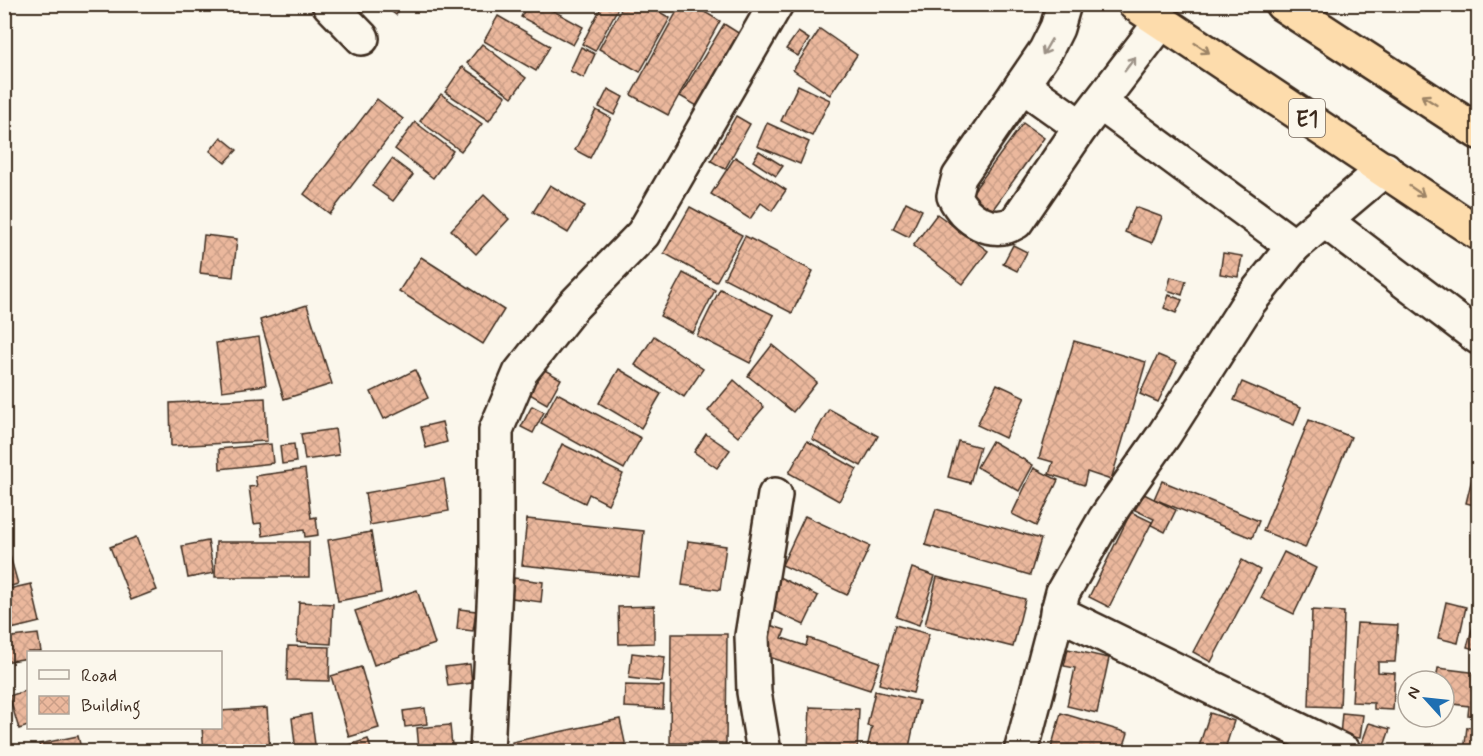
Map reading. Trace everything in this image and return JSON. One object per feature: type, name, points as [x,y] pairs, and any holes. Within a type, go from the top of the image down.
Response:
[{"type":"highway","points":[[1282,4],[1479,132]]},
{"type":"highway","name":"E1","points":[[1149,13],[1479,233]]},
{"type":"street","points":[[328,4],[362,38]]},
{"type":"street","points":[[487,752],[496,565],[496,430],[520,373],[573,306],[644,234],[776,4]]},
{"type":"street","points":[[1064,4],[1057,28],[1046,50],[959,177],[954,196],[959,208],[975,220],[995,229],[1006,228],[1016,222],[1091,115],[1149,13]]},
{"type":"street","points":[[1022,85],[1091,115],[1293,246]]},
{"type":"street","points":[[1021,752],[1063,592],[1105,519],[1164,435],[1249,302],[1293,246],[1385,169]]},
{"type":"street","points":[[1324,220],[1479,337]]},
{"type":"street","points":[[764,752],[754,692],[752,636],[775,495]]},
{"type":"street","points":[[1057,612],[1344,752]]},
{"type":"building","points":[[381,4],[403,4],[396,15]]},
{"type":"building","points":[[528,4],[541,4],[583,27],[573,45],[521,17]]},
{"type":"building","points":[[603,4],[620,4],[595,51],[582,44]]},
{"type":"building","points":[[624,4],[646,4],[670,18],[640,72],[599,49]]},
{"type":"building","points":[[681,4],[691,4],[720,21],[668,115],[631,95]]},
{"type":"building","points":[[498,16],[550,46],[536,71],[484,41]]},
{"type":"building","points":[[724,24],[748,39],[704,110],[680,96]]},
{"type":"building","points":[[820,29],[857,55],[830,95],[793,70]]},
{"type":"building","points":[[798,32],[809,39],[798,56],[786,49]]},
{"type":"building","points":[[482,44],[526,78],[512,97],[467,63]]},
{"type":"building","points":[[581,47],[595,54],[584,78],[570,71]]},
{"type":"building","points":[[462,67],[506,96],[489,121],[445,92]]},
{"type":"building","points":[[798,85],[830,100],[812,136],[781,121]]},
{"type":"building","points":[[608,89],[623,97],[614,115],[599,107]]},
{"type":"building","points":[[441,94],[482,124],[461,151],[420,121]]},
{"type":"building","points":[[377,99],[403,119],[330,214],[304,194]]},
{"type":"building","points":[[596,110],[611,118],[590,158],[575,150]]},
{"type":"building","points":[[736,116],[750,124],[725,169],[711,161]]},
{"type":"building","points":[[415,122],[453,151],[433,178],[395,149]]},
{"type":"building","points":[[767,123],[809,142],[800,164],[757,146]]},
{"type":"building","points":[[1023,123],[1044,138],[991,212],[969,197]]},
{"type":"building","points":[[221,137],[237,150],[225,163],[210,151]]},
{"type":"building","points":[[759,151],[783,166],[776,176],[753,161]]},
{"type":"building","points":[[735,157],[786,190],[772,211],[761,203],[750,219],[711,194]]},
{"type":"building","points":[[392,159],[413,175],[393,201],[372,186]]},
{"type":"building","points":[[550,185],[585,206],[568,233],[533,212]]},
{"type":"building","points":[[484,195],[509,219],[476,254],[451,230]]},
{"type":"building","points":[[906,202],[922,210],[909,237],[893,229]]},
{"type":"building","points":[[690,207],[742,235],[716,282],[664,253]]},
{"type":"building","points":[[1135,207],[1162,217],[1152,243],[1125,232]]},
{"type":"building","points":[[937,214],[988,251],[963,284],[913,246]]},
{"type":"building","points":[[204,235],[237,239],[233,277],[200,273]]},
{"type":"building","points":[[745,236],[813,271],[792,313],[724,278]]},
{"type":"building","points":[[1013,245],[1027,252],[1017,271],[1003,264]]},
{"type":"building","points":[[1223,253],[1242,256],[1238,277],[1220,274]]},
{"type":"building","points":[[421,257],[504,310],[483,344],[399,291]]},
{"type":"building","points":[[683,273],[715,290],[693,333],[660,316]]},
{"type":"building","points":[[1171,277],[1186,281],[1182,295],[1167,290]]},
{"type":"building","points":[[720,289],[774,315],[750,363],[697,336]]},
{"type":"building","points":[[1169,295],[1182,300],[1176,313],[1164,308]]},
{"type":"building","points":[[307,305],[332,384],[284,399],[260,320]]},
{"type":"building","points":[[654,336],[703,369],[684,397],[635,365]]},
{"type":"building","points":[[259,337],[266,385],[222,391],[216,343]]},
{"type":"building","points":[[1074,341],[1146,362],[1111,480],[1087,472],[1084,485],[1049,474],[1053,462],[1039,458]]},
{"type":"building","points":[[772,345],[817,382],[793,412],[748,376]]},
{"type":"building","points":[[1158,355],[1177,363],[1158,402],[1140,394]]},
{"type":"building","points":[[541,368],[561,379],[547,404],[528,393]]},
{"type":"building","points":[[619,369],[661,394],[641,428],[599,403]]},
{"type":"building","points":[[415,370],[428,398],[384,419],[371,392]]},
{"type":"building","points":[[734,380],[764,407],[738,437],[708,411]]},
{"type":"building","points":[[1242,382],[1301,407],[1294,425],[1234,400]]},
{"type":"building","points":[[997,384],[1025,397],[1005,438],[977,425]]},
{"type":"building","points":[[557,393],[641,438],[624,469],[541,423]]},
{"type":"building","points":[[265,398],[267,441],[171,446],[170,403]]},
{"type":"building","points":[[532,406],[544,412],[533,433],[521,427]]},
{"type":"building","points":[[829,409],[878,436],[861,466],[812,439]]},
{"type":"building","points":[[1309,420],[1351,437],[1305,548],[1263,531]]},
{"type":"building","points":[[442,422],[447,442],[426,448],[421,427]]},
{"type":"building","points":[[335,429],[339,455],[305,460],[301,434]]},
{"type":"building","points":[[706,434],[730,450],[717,468],[694,452]]},
{"type":"building","points":[[807,441],[857,469],[839,501],[789,473]]},
{"type":"building","points":[[958,441],[980,447],[970,483],[948,477]]},
{"type":"building","points":[[992,441],[1033,465],[1019,491],[977,467]]},
{"type":"building","points":[[271,444],[273,463],[220,469],[219,449]]},
{"type":"building","points":[[294,444],[296,462],[282,464],[280,446]]},
{"type":"building","points":[[562,444],[623,474],[608,504],[589,494],[585,503],[544,483]]},
{"type":"building","points":[[1478,454],[1478,506],[1466,503]]},
{"type":"building","points":[[1034,468],[1058,480],[1036,526],[1012,514]]},
{"type":"building","points":[[305,469],[311,518],[316,517],[318,535],[305,537],[304,530],[263,536],[261,523],[254,524],[249,487],[257,486],[255,476]]},
{"type":"building","points":[[444,479],[449,511],[370,525],[365,493]]},
{"type":"building","points":[[1162,481],[1259,521],[1252,538],[1154,499]]},
{"type":"building","points":[[1144,494],[1176,510],[1165,532],[1151,525],[1154,519],[1135,510]]},
{"type":"building","points":[[936,509],[1041,539],[1030,575],[925,545]]},
{"type":"building","points":[[1131,512],[1152,522],[1109,607],[1089,597]]},
{"type":"building","points":[[805,516],[870,546],[847,595],[782,565]]},
{"type":"building","points":[[527,519],[644,531],[639,577],[522,565]]},
{"type":"building","points":[[371,532],[381,593],[338,601],[328,540]]},
{"type":"building","points":[[136,537],[157,590],[131,600],[110,547]]},
{"type":"building","points":[[208,541],[214,573],[188,578],[182,546]]},
{"type":"building","points":[[688,541],[726,546],[720,590],[682,585]]},
{"type":"building","points":[[216,542],[309,542],[309,577],[215,577]]},
{"type":"building","points":[[1284,552],[1316,568],[1294,614],[1261,598]]},
{"type":"building","points":[[10,556],[18,584],[4,588],[4,557]]},
{"type":"building","points":[[1242,560],[1260,570],[1211,662],[1193,652]]},
{"type":"building","points":[[912,568],[935,576],[919,625],[896,617]]},
{"type":"building","points":[[777,576],[818,596],[804,625],[763,606]]},
{"type":"building","points":[[937,577],[1025,599],[1013,647],[925,625]]},
{"type":"building","points":[[514,578],[543,582],[541,602],[512,598]]},
{"type":"building","points":[[31,584],[40,622],[7,630],[4,618],[4,590]]},
{"type":"building","points":[[417,590],[435,644],[374,665],[355,611]]},
{"type":"building","points":[[299,602],[333,604],[331,644],[297,642]]},
{"type":"building","points":[[1446,602],[1466,607],[1458,643],[1438,638]]},
{"type":"building","points":[[654,606],[654,643],[619,644],[618,607]]},
{"type":"building","points":[[1478,608],[1478,650],[1467,647]]},
{"type":"building","points":[[459,609],[476,611],[473,631],[457,629]]},
{"type":"building","points":[[1312,610],[1344,612],[1340,707],[1309,706]]},
{"type":"building","points":[[1357,623],[1398,625],[1395,662],[1378,662],[1378,672],[1395,673],[1393,710],[1374,709],[1374,703],[1352,702]]},
{"type":"building","points":[[767,624],[785,630],[782,638],[806,646],[808,638],[880,662],[870,690],[757,653]]},
{"type":"building","points":[[895,625],[929,634],[913,693],[879,684]]},
{"type":"building","points":[[38,634],[41,651],[27,651],[27,658],[4,662],[4,638]]},
{"type":"building","points":[[671,634],[727,634],[726,743],[670,743]]},
{"type":"building","points":[[288,646],[330,647],[329,681],[287,680]]},
{"type":"building","points":[[1068,649],[1109,658],[1097,713],[1067,706],[1075,668],[1064,666]]},
{"type":"building","points":[[632,653],[665,657],[662,682],[629,678]]},
{"type":"building","points":[[470,664],[472,683],[448,686],[445,667]]},
{"type":"building","points":[[361,667],[379,728],[349,737],[331,676]]},
{"type":"building","points":[[1456,670],[1478,673],[1478,716],[1468,715],[1469,706],[1456,704]]},
{"type":"building","points":[[625,685],[664,686],[663,709],[624,707]]},
{"type":"building","points":[[27,690],[27,726],[19,729],[9,696]]},
{"type":"building","points":[[875,691],[919,701],[908,752],[866,752],[872,727],[867,726]]},
{"type":"building","points":[[810,707],[859,709],[857,752],[808,750]]},
{"type":"building","points":[[267,708],[270,751],[204,752],[202,729],[222,729],[222,711]]},
{"type":"building","points":[[425,708],[427,724],[405,727],[403,711]]},
{"type":"building","points":[[1061,713],[1128,733],[1122,752],[1050,752]]},
{"type":"building","points":[[1210,713],[1234,721],[1224,752],[1197,752]]},
{"type":"building","points":[[1342,713],[1363,715],[1360,738],[1340,736]]},
{"type":"building","points":[[311,714],[316,752],[296,752],[292,718]]},
{"type":"building","points":[[620,719],[627,752],[513,752],[512,742]]},
{"type":"building","points":[[1369,723],[1390,729],[1382,752],[1361,745]]},
{"type":"building","points":[[450,725],[452,746],[419,749],[417,728]]},
{"type":"building","points":[[1467,727],[1478,729],[1478,752],[1464,752]]},
{"type":"building","points":[[78,736],[82,752],[41,752],[39,744]]},
{"type":"building","points":[[368,739],[372,752],[350,752],[349,745]]}]
